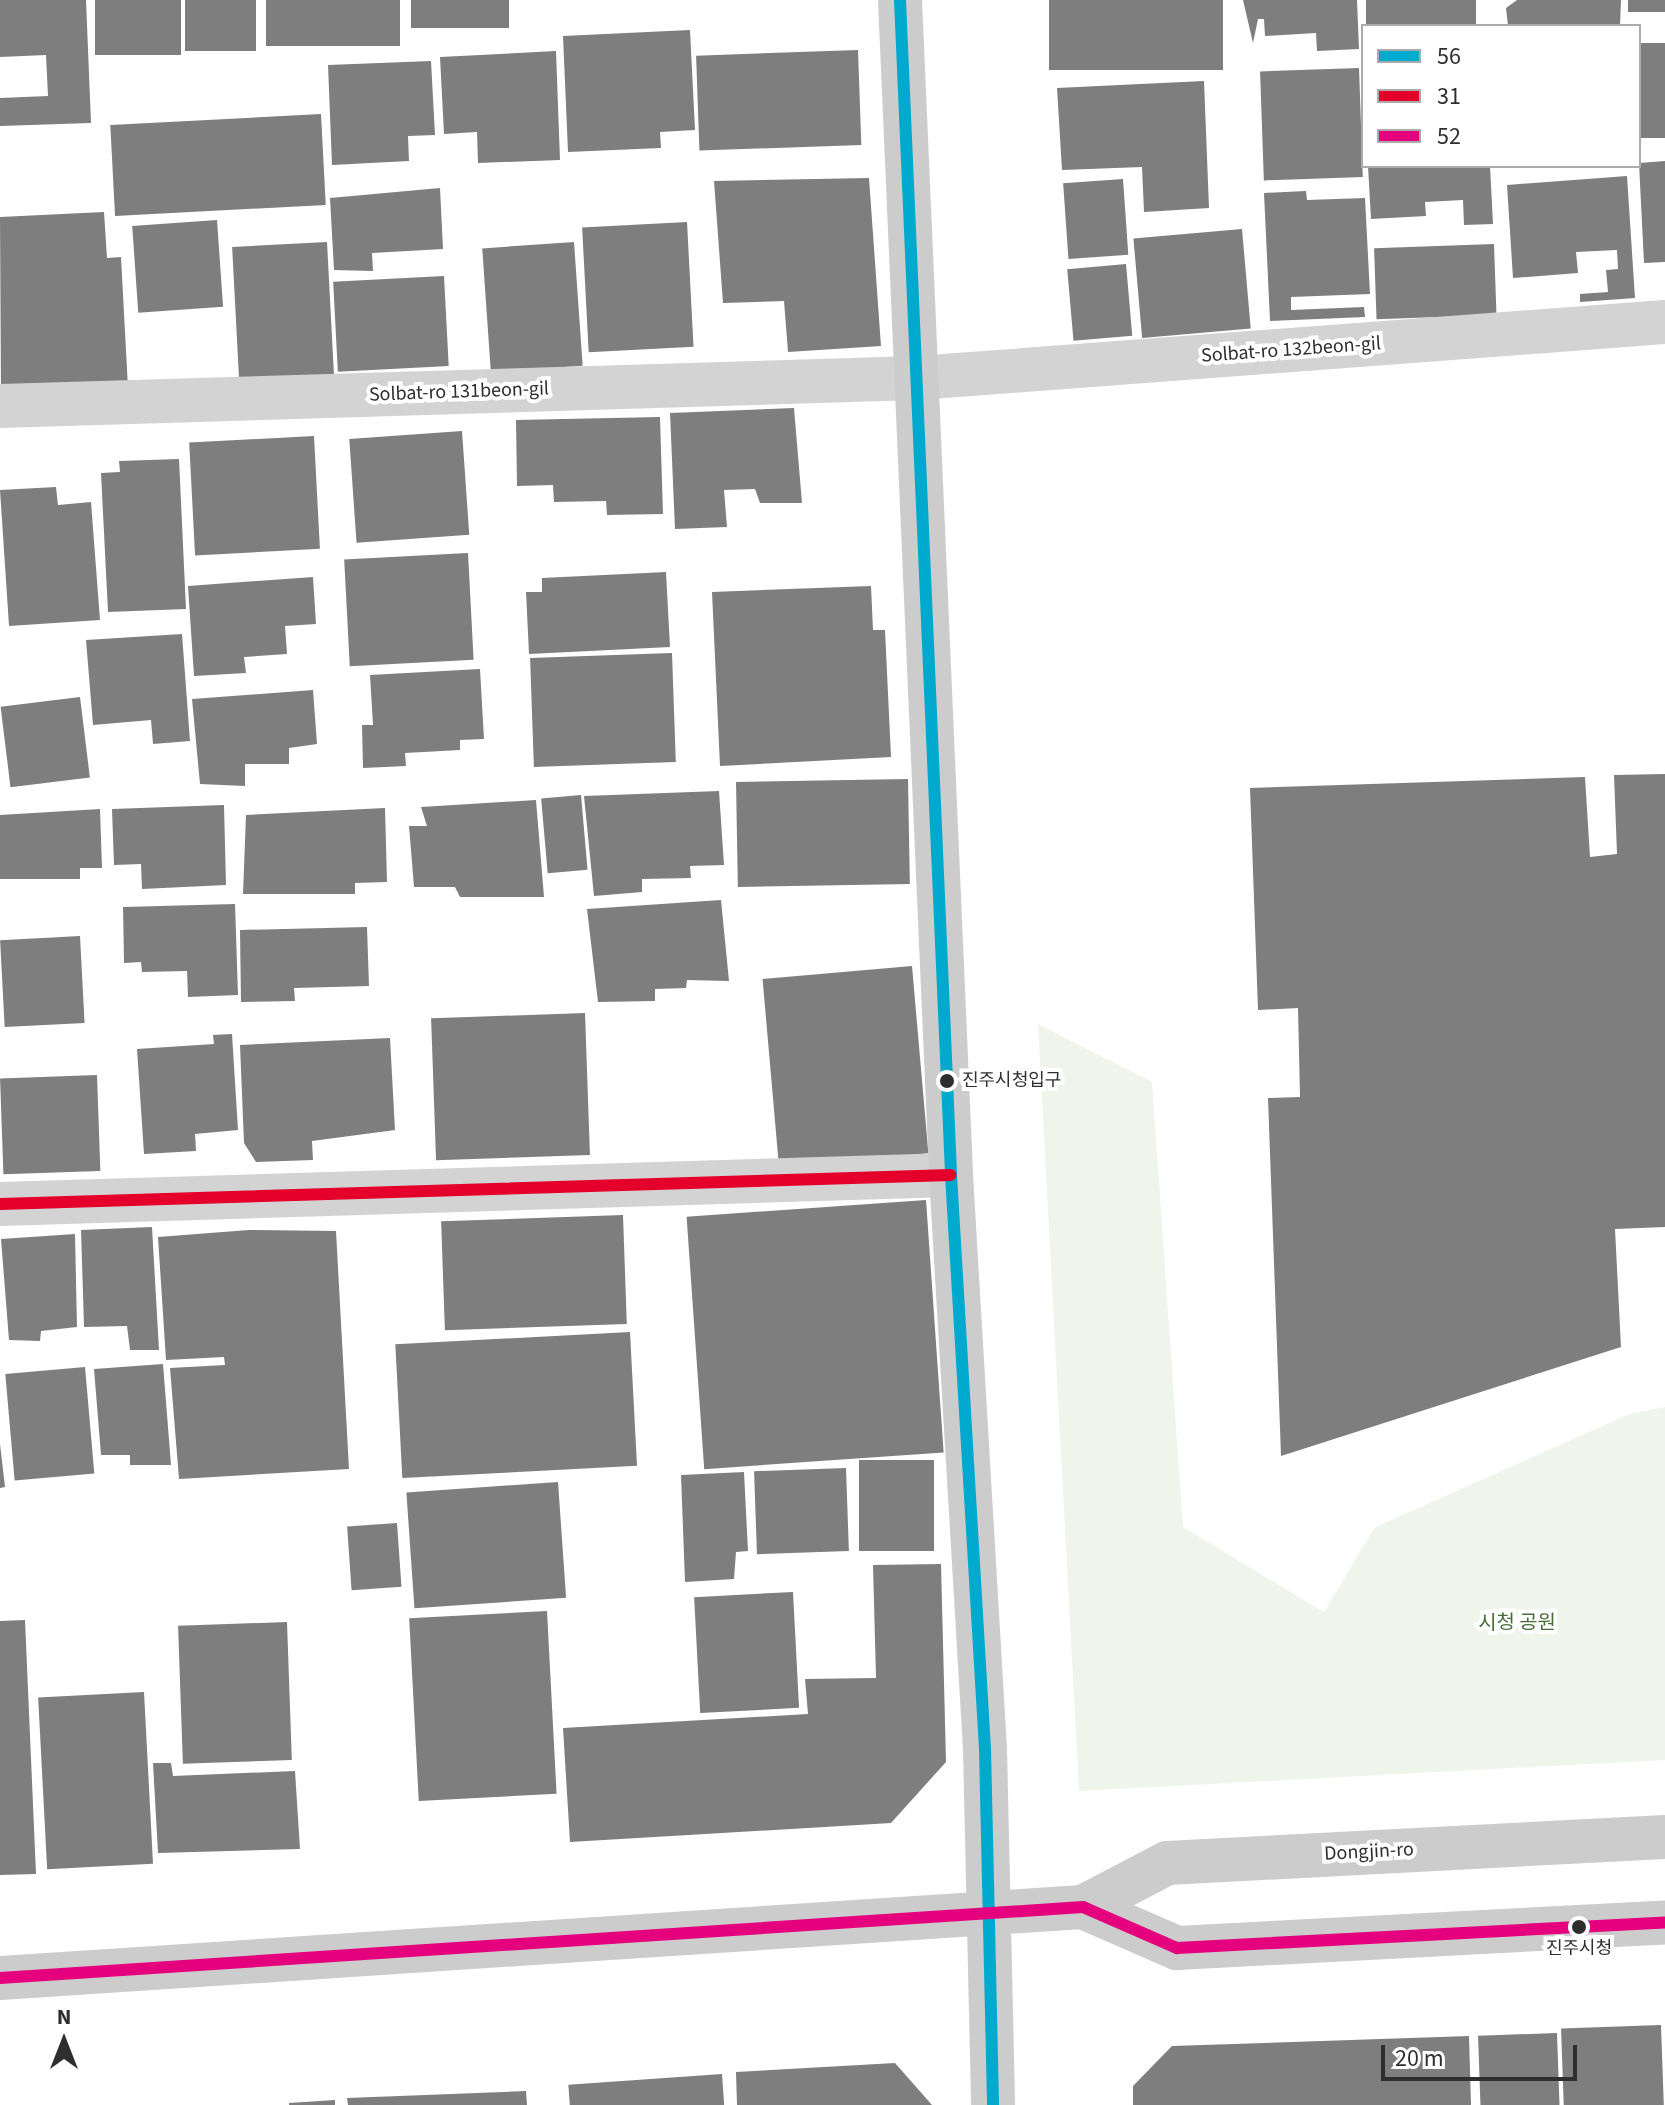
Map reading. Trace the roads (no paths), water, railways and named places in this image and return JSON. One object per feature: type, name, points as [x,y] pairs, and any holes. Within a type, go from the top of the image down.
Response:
[{"type":"street","points":[[900,0],[951,1175],[989,1910],[993,2105]]},
{"type":"street","name":"Solbat-ro 132beon-gil","points":[[917,378],[1665,322]]},
{"type":"street","name":"Solbat-ro 131beon-gil","points":[[0,406],[917,378]]},
{"type":"street","points":[[0,1204],[951,1175]]},
{"type":"street","name":"Dongjin-ro","points":[[1083,1907],[1167,1863],[1665,1837]]},
{"type":"street","name":"Dongjin-ro","points":[[0,1978],[989,1910],[1083,1907],[1177,1948],[1665,1922]]},
{"type":"place","name":"진주시청입구","points":[[947,1081]]},
{"type":"place","name":"진주시청","points":[[1579,1927]]},
{"type":"park label","name":"시청 공원","points":[[1517,1623]]}]
